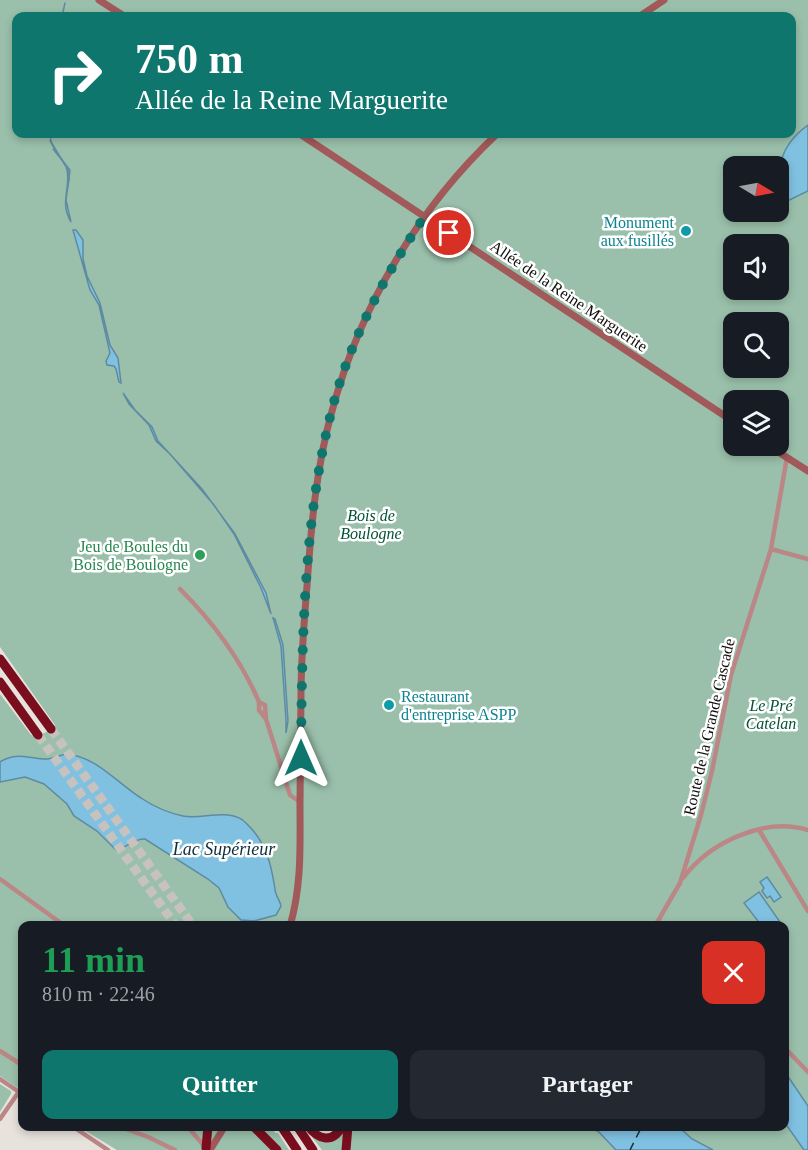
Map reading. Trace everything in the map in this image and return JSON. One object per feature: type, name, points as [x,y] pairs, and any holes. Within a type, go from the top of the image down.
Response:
[{"type":"highway","points":[[0,659],[51,729]]},
{"type":"highway","points":[[0,682],[38,735]]},
{"type":"highway","points":[[207,1149],[208,1131]]},
{"type":"highway","points":[[258,1131],[277,1150]]},
{"type":"highway","points":[[284,1131],[297,1150]]},
{"type":"highway","points":[[300,1131],[313,1150]]},
{"type":"highway","points":[[312,1131],[317,1136],[326,1138],[339,1131]]},
{"type":"highway","points":[[346,1150],[348,1131]]},
{"type":"main road","points":[[99,0],[118,12]]},
{"type":"main road","points":[[646,12],[664,0]]},
{"type":"main road","name":"Allée de la Reine Marguerite","points":[[306,138],[723,415]]},
{"type":"main road","points":[[291,921],[300,881],[301,689],[311,535],[323,450],[332,411],[346,366],[364,323],[399,255],[449,184],[493,138]]},
{"type":"main road","points":[[787,457],[808,471]]},
{"type":"main road","points":[[207,1149],[217,1131]]},
{"type":"main road","points":[[207,1149],[221,1131]]},
{"type":"street","name":"Route de la Grande Cascade","points":[[658,921],[680,883],[689,856],[712,771],[731,675],[771,549],[787,457]]},
{"type":"street","points":[[771,549],[808,559]]},
{"type":"street","points":[[180,589],[221,636],[252,686],[259,702],[265,705],[266,719],[290,795],[300,802]]},
{"type":"street","points":[[288,785],[300,783]]},
{"type":"street","points":[[680,883],[695,863],[712,850],[740,835],[793,826],[808,831]]},
{"type":"street","points":[[759,830],[808,911]]},
{"type":"street","points":[[0,879],[58,921]]},
{"type":"street","points":[[0,1051],[18,1062]]},
{"type":"street","points":[[789,1052],[808,1072]]},
{"type":"street","points":[[0,1079],[18,1092]]},
{"type":"street","points":[[0,1119],[18,1096]]},
{"type":"street","points":[[80,1131],[108,1150]]},
{"type":"street","points":[[132,1131],[175,1150]]},
{"type":"street","points":[[191,1131],[207,1149]]},
{"type":"green space","name":"Bois de Boulogne","points":[[0,0],[808,0],[808,1150],[349,1150],[351,1131],[789,1131],[789,921],[18,921],[18,1088],[0,1076],[0,694],[31,735],[44,733],[55,725],[0,647]]},
{"type":"green space","points":[[0,1084],[11,1091],[11,1094],[0,1112]]},
{"type":"green space","points":[[86,1131],[253,1131],[271,1150],[117,1150]]},
{"type":"green space","points":[[260,1131],[278,1133],[289,1150],[280,1150]]},
{"type":"green space","points":[[337,1131],[345,1131],[343,1150],[322,1150],[312,1137],[316,1139]]},
{"type":"water","points":[[808,125],[808,191],[789,200],[789,156],[783,156],[796,135]]},
{"type":"water","points":[[66,201],[71,222],[66,208]]},
{"type":"water","points":[[73,230],[76,230],[83,240],[83,259],[87,276],[100,303],[110,345],[118,358],[121,383],[114,366],[107,365],[106,361],[110,353],[99,305],[90,290]]},
{"type":"water","points":[[123,393],[135,410],[152,427],[158,441],[169,453],[156,441],[149,425],[129,404]]},
{"type":"water","points":[[171,456],[202,489],[212,503]]},
{"type":"water","points":[[218,511],[235,534],[266,593],[271,614],[261,588],[234,534]]},
{"type":"water","points":[[273,618],[283,645],[288,721],[286,733],[281,646]]},
{"type":"water","name":"Lac Supérieur","points":[[67,754],[78,756],[97,765],[141,798],[167,811],[191,817],[224,815],[240,818],[253,830],[263,845],[281,906],[276,915],[254,921],[241,920],[228,907],[219,888],[145,839],[137,840],[116,850],[97,831],[74,816],[67,804],[44,784],[25,777],[0,782],[0,762],[5,759],[21,756],[46,759]]},
{"type":"water","points":[[767,877],[781,897],[774,902],[762,891],[764,888],[760,882]]},
{"type":"water","points":[[759,892],[779,921],[758,921],[744,903]]},
{"type":"water","points":[[789,1078],[808,1106],[808,1150],[804,1150],[789,1129]]},
{"type":"water","points":[[597,1131],[683,1131],[692,1139],[713,1150],[616,1150]]},
{"type":"waterway","points":[[63,12],[65,3]]},
{"type":"waterway","points":[[50,138],[51,142]]},
{"type":"waterway","points":[[53,149],[70,170],[68,186]]},
{"type":"ferry route","points":[[630,1150],[640,1131]]},
{"type":"tunnel","points":[[51,729],[189,921]]},
{"type":"tunnel","points":[[38,735],[172,921]]},
{"type":"place","name":"Monument aux fusillés","points":[[686,231]]},
{"type":"place","name":"Jeu de Boules du Bois de Boulogne","points":[[200,555]]},
{"type":"place","name":"Restaurant d'entreprise ASPP","points":[[389,705]]},
{"type":"route","points":[[301,758],[301,689],[310,547],[318,475],[332,411],[346,366],[364,323],[381,287],[418,226],[425,216],[449,233]]},
{"type":"park label","name":"Le Pré Catelan","points":[[771,714]]}]
